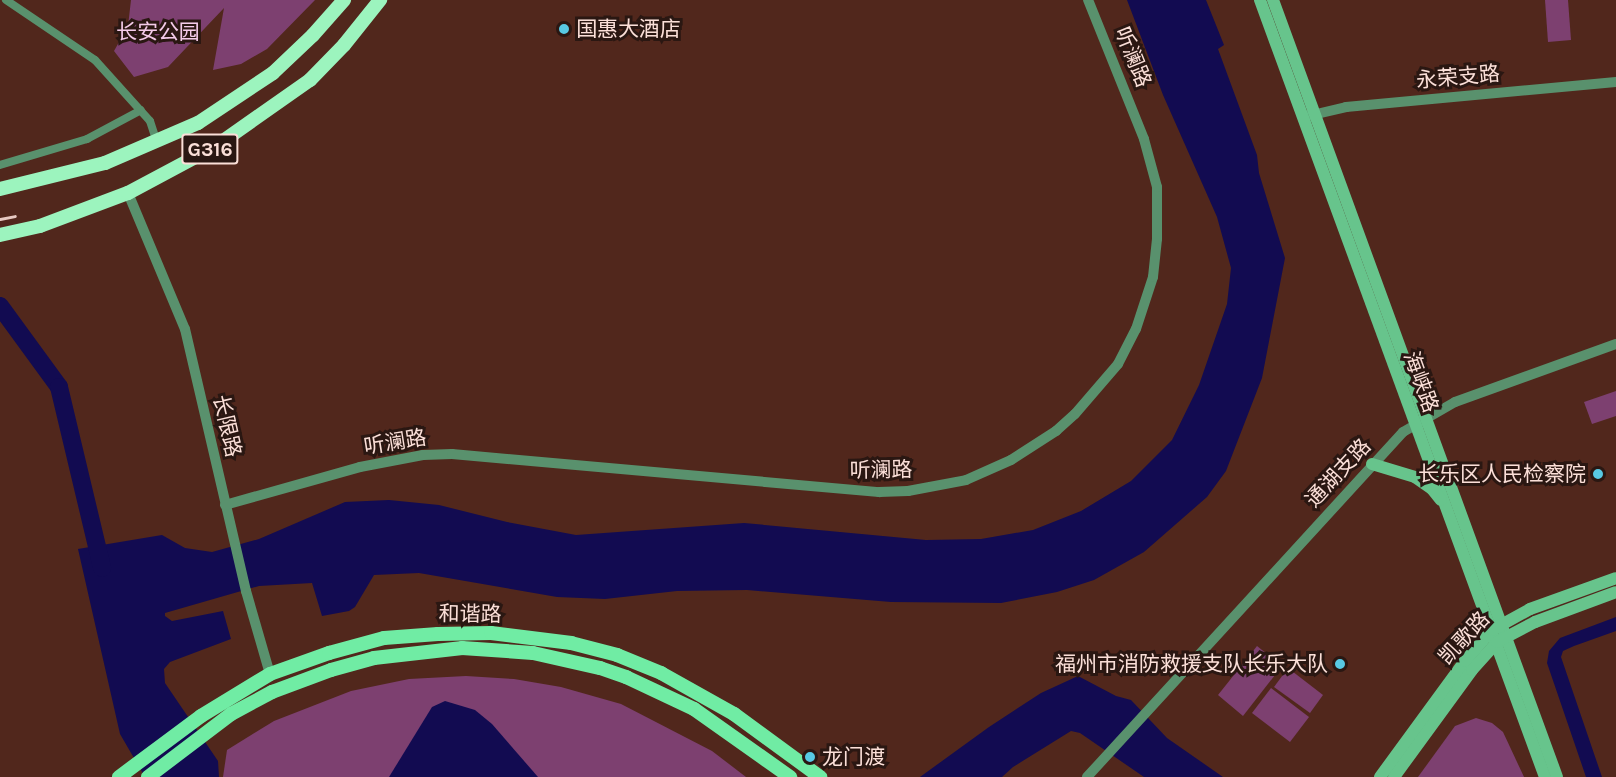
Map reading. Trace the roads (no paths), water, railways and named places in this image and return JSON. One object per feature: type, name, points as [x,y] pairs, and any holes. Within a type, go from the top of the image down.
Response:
[{"type":"highway","name":"G316","points":[[0,189],[105,163],[157,143],[232,102],[273,73],[313,35],[344,0]]},
{"type":"highway","name":"G316","points":[[0,235],[40,226],[128,193],[216,146],[290,95],[344,45],[380,0]]},
{"type":"main road","name":"海峡路","points":[[1260,0],[1310,115]]},
{"type":"main road","name":"海峡路","points":[[1273,0],[1310,115],[1499,633],[1545,777]]},
{"type":"main road","name":"海峡路","points":[[1421,421],[1446,505],[1557,777]]},
{"type":"main road","points":[[1372,464],[1415,477],[1432,489],[1446,505]]},
{"type":"main road","name":"凯歌路","points":[[1380,777],[1465,661],[1530,609],[1616,578]]},
{"type":"main road","name":"凯歌路","points":[[1394,777],[1499,633],[1616,592]]},
{"type":"main road","name":"和谐路","points":[[124,773],[201,716],[270,674],[329,653],[384,638],[438,633],[491,633],[571,643],[617,655],[661,673],[702,694],[820,777]]},
{"type":"main road","name":"和谐路","points":[[148,777],[231,714],[272,692],[331,670],[408,652],[484,649],[533,653],[600,668],[650,687],[694,709],[790,777]]},
{"type":"street","points":[[6,0],[95,60],[150,121],[157,143]]},
{"type":"street","name":"听澜路","points":[[225,505],[360,467],[423,455],[475,456],[879,492],[908,491],[966,480],[1011,460],[1056,431],[1075,414],[1118,364],[1136,329],[1153,277],[1157,239],[1157,187],[1144,139],[1088,0]]},
{"type":"street","name":"永荣支路","points":[[1310,115],[1346,106],[1616,82]]},
{"type":"street","points":[[0,165],[87,139],[141,110]]},
{"type":"street","name":"长限路","points":[[128,193],[185,329],[246,591],[270,674]]},
{"type":"street","name":"通湖支路","points":[[1087,777],[1403,432],[1455,402],[1616,344]]},
{"type":"waterway","points":[[0,306],[59,387],[102,568]]},
{"type":"railway","points":[[0,219],[15,216]]},
{"type":"place","name":"国惠大酒店","points":[[564,29]]},
{"type":"place","name":"长乐区人民检察院","points":[[1598,474]]},
{"type":"place","name":"福州市消防救援支队长乐大队","points":[[1340,664]]},
{"type":"place","name":"龙门渡","points":[[810,757]]},
{"type":"park label","name":"长安公园","points":[[158,32]]}]
